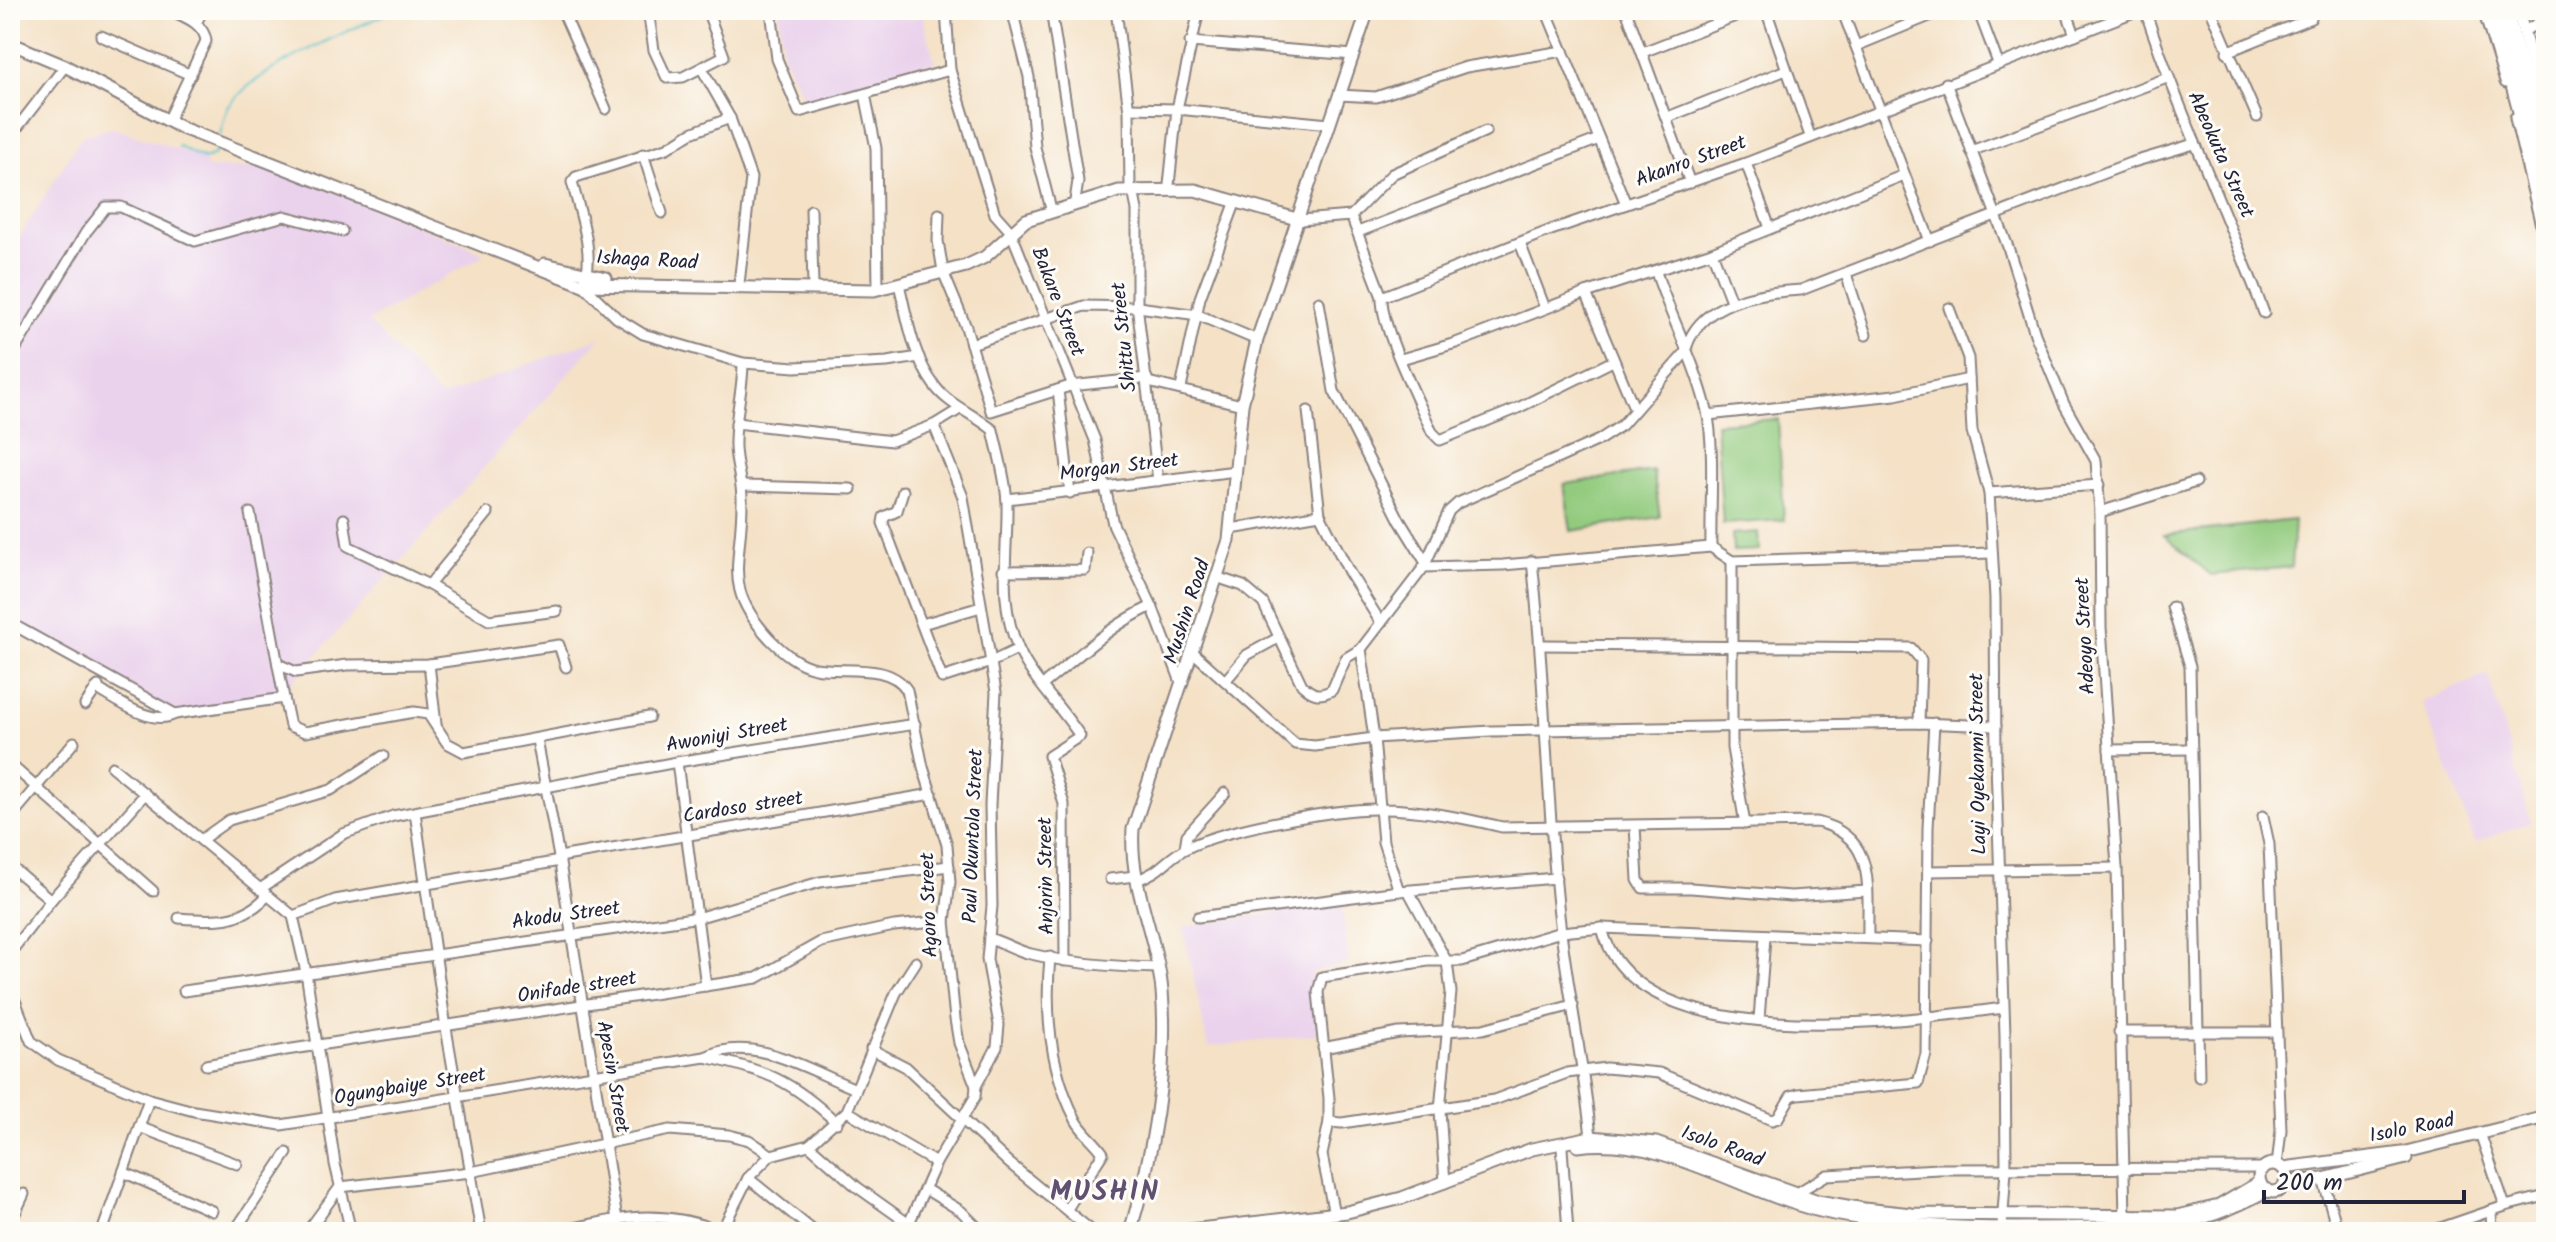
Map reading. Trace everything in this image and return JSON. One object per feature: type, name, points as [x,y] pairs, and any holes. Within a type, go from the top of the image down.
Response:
[{"type":"highway","points":[[2493,10],[2546,206]]},
{"type":"highway","points":[[2505,10],[2546,164]]},
{"type":"main road","name":"Mushin Road","points":[[1130,1232],[1156,1118],[1163,1024],[1158,968],[1135,878],[1133,829],[1219,578],[1231,529],[1242,405],[1257,340],[1368,10]]},
{"type":"main road","points":[[2484,10],[2512,101],[2546,242]]},
{"type":"main road","points":[[2518,10],[2544,100],[2546,120]]},
{"type":"main road","name":"Ishaga Road","points":[[10,41],[170,118]]},
{"type":"main road","name":"Ishaga Road","points":[[10,41],[170,118],[585,280],[848,292],[899,284],[985,257],[1022,220],[1051,209],[1131,189],[1169,185],[1198,188],[1262,204],[1295,220]]},
{"type":"main road","name":"Ishaga Road","points":[[1009,231],[1034,217],[1131,189],[1179,188],[1236,201],[1295,220]]},
{"type":"main road","name":"Ishaga Road","points":[[585,280],[878,287],[944,272]]},
{"type":"main road","points":[[2517,1124],[2546,1107]]},
{"type":"main road","points":[[2263,1168],[2264,1186],[2280,1190],[2285,1183],[2323,1179],[2546,1123]]},
{"type":"main road","name":"Isolo Road","points":[[2263,1168],[2402,1153],[2517,1124],[2546,1123]]},
{"type":"main road","name":"Isolo Road","points":[[1193,1232],[1331,1218],[1398,1206],[1532,1149],[1591,1137],[1656,1143],[1775,1197],[1826,1212],[1881,1220],[2002,1220]]},
{"type":"main road","name":"Isolo Road","points":[[1173,1232],[1197,1226],[1331,1218],[1562,1148],[1588,1145],[1634,1149],[1697,1161],[1795,1194],[1864,1209],[2002,1220],[2021,1225],[2095,1229],[2189,1223],[2225,1213],[2264,1186]]},
{"type":"main road","points":[[2280,1166],[2285,1183]]},
{"type":"main road","name":"Isolo Road","points":[[2021,1225],[2198,1213],[2264,1186]]},
{"type":"street","points":[[170,10],[196,23],[205,33],[206,41],[170,118]]},
{"type":"street","points":[[196,23],[203,10]]},
{"type":"street","points":[[562,10],[606,109]]},
{"type":"street","points":[[648,10],[654,50],[667,78],[702,69],[724,56],[707,10]]},
{"type":"street","points":[[771,10],[777,59],[799,112],[950,70]]},
{"type":"street","name":"Bakare Street","points":[[946,10],[950,70],[995,214],[1009,231],[1070,386],[1095,440],[1113,524],[1152,606],[1182,685]]},
{"type":"street","points":[[1012,10],[1029,77],[1035,147],[1051,209]]},
{"type":"street","points":[[1051,10],[1078,181],[1075,201]]},
{"type":"street","name":"Shittu Street","points":[[1116,10],[1129,108],[1131,189],[1137,210],[1138,307],[1158,481]]},
{"type":"street","points":[[1169,185],[1177,109],[1199,10]]},
{"type":"street","points":[[1480,10],[1502,13],[1522,10]]},
{"type":"street","points":[[1546,10],[1626,204]]},
{"type":"street","points":[[1626,10],[1690,183]]},
{"type":"street","points":[[1643,52],[1751,10]]},
{"type":"street","points":[[1766,10],[1810,136]]},
{"type":"street","points":[[1842,10],[1930,241]]},
{"type":"street","points":[[1856,46],[1919,14],[1944,10]]},
{"type":"street","points":[[1978,10],[1998,63]]},
{"type":"street","points":[[2066,10],[2075,35]]},
{"type":"street","name":"Akanro Street","points":[[1382,297],[1520,243],[1746,163],[1946,83],[2142,10]]},
{"type":"street","name":"Abeokuta Street","points":[[2142,10],[2194,144],[2223,204],[2264,313]]},
{"type":"street","points":[[2211,10],[2257,117]]},
{"type":"street","points":[[2227,52],[2311,18]]},
{"type":"street","points":[[2523,32],[2546,18]]},
{"type":"street","points":[[101,36],[191,75]]},
{"type":"street","points":[[1190,42],[1354,55]]},
{"type":"street","points":[[1339,95],[1376,97],[1466,67],[1563,51]]},
{"type":"street","points":[[10,137],[65,66]]},
{"type":"street","points":[[702,69],[730,118],[751,178],[739,284]]},
{"type":"street","points":[[1668,117],[1786,70]]},
{"type":"street","points":[[1971,151],[2167,78]]},
{"type":"street","name":"Adeoyo Street","points":[[1946,83],[1996,216],[2030,323],[2064,404],[2088,444],[2099,485],[2101,627],[2117,868],[2125,1217]]},
{"type":"street","points":[[865,94],[876,148],[878,287]]},
{"type":"street","points":[[1129,108],[1177,109],[1329,124]]},
{"type":"street","points":[[730,118],[691,133],[667,148],[598,167],[572,182],[584,230],[585,280],[617,318],[643,334],[743,363],[795,367],[887,362],[919,357]]},
{"type":"street","points":[[1295,220],[1351,216],[1392,174],[1486,131]]},
{"type":"street","points":[[1358,232],[1599,139]]},
{"type":"street","points":[[1219,578],[1254,593],[1269,612],[1278,638],[1302,685],[1319,695],[1332,690],[1346,658],[1361,649],[1425,565],[1449,511],[1458,503],[1599,440],[1622,425],[1685,353],[1688,339],[1731,301],[1769,292],[1801,290],[2130,163],[2194,144]]},
{"type":"street","points":[[643,154],[662,213]]},
{"type":"street","points":[[1746,163],[1770,228]]},
{"type":"street","points":[[1401,359],[1456,343],[1586,293],[1712,252],[1904,175]]},
{"type":"street","points":[[1181,388],[1208,272],[1236,201]]},
{"type":"street","points":[[10,358],[86,232],[106,207],[121,207],[195,241],[277,217],[342,231]]},
{"type":"street","points":[[811,210],[813,286]]},
{"type":"street","points":[[939,214],[938,241],[944,272],[971,344],[991,411],[1007,499],[1003,571],[1007,617],[1028,668],[1044,684],[1093,640],[1122,620],[1152,606]]},
{"type":"street","points":[[1351,216],[1382,297],[1382,310],[1401,359],[1432,432],[1440,440],[1516,409],[1613,361]]},
{"type":"street","points":[[1520,243],[1545,308]]},
{"type":"street","points":[[1712,252],[1731,301]]},
{"type":"street","points":[[1656,272],[1699,383],[1708,415],[1711,547]]},
{"type":"street","points":[[1846,274],[1866,335]]},
{"type":"street","points":[[899,284],[919,357],[934,386],[960,409],[993,430]]},
{"type":"street","points":[[1586,293],[1635,410]]},
{"type":"street","points":[[1319,302],[1334,391],[1425,565]]},
{"type":"street","points":[[971,344],[1084,306],[1138,307],[1198,315],[1257,340]]},
{"type":"street","name":"Layi Oyekanmi Street","points":[[1949,308],[1968,358],[1972,431],[1989,493],[2006,1170],[2002,1220]]},
{"type":"street","points":[[743,363],[735,455],[742,486],[851,489]]},
{"type":"street","points":[[1708,415],[1895,395],[1969,379]]},
{"type":"street","points":[[991,411],[1070,386],[1147,380],[1242,405]]},
{"type":"street","points":[[1058,390],[1070,493]]},
{"type":"street","points":[[736,423],[892,441],[934,425],[960,409]]},
{"type":"street","points":[[1308,411],[1320,514],[1349,572],[1381,623]]},
{"type":"street","name":"Paul Okuntola Street","points":[[907,1228],[936,1163],[975,1097],[976,1086],[997,1047],[999,1025],[990,981],[989,938],[996,692],[963,497],[934,425]]},
{"type":"street","name":"Morgan Street","points":[[1007,499],[1236,471]]},
{"type":"street","points":[[2100,512],[2196,482]]},
{"type":"street","points":[[1989,493],[2099,485]]},
{"type":"street","name":"Agoro Street","points":[[742,486],[736,574],[751,617],[776,645],[803,664],[885,674],[899,680],[907,690],[949,866],[945,921],[959,1043],[976,1086]]},
{"type":"street","points":[[903,491],[897,511],[884,517],[883,523],[942,678],[991,662],[1018,649]]},
{"type":"street","points":[[250,513],[290,726],[305,732],[414,712],[428,714],[447,743],[464,752],[649,717]]},
{"type":"street","points":[[429,585],[488,513]]},
{"type":"street","points":[[1231,529],[1320,514]]},
{"type":"street","points":[[344,519],[348,546],[429,585],[489,620],[557,611]]},
{"type":"street","points":[[1425,565],[1482,567],[1711,547],[1732,561],[1992,553]]},
{"type":"street","points":[[1003,571],[1085,570],[1087,553]]},
{"type":"street","points":[[1532,561],[1542,645],[1561,932],[1584,1070],[1591,1137]]},
{"type":"street","points":[[1732,561],[1732,728],[1735,774],[1745,824]]},
{"type":"street","points":[[922,624],[981,607]]},
{"type":"street","points":[[2172,607],[2190,660],[2199,1077]]},
{"type":"street","points":[[10,623],[175,714]]},
{"type":"street","points":[[1226,680],[1247,655],[1278,638]]},
{"type":"street","points":[[278,664],[296,672],[347,665],[429,664],[559,645],[566,667]]},
{"type":"street","points":[[1542,645],[1732,649],[1911,648],[1921,660],[1919,723]]},
{"type":"street","points":[[1361,649],[1374,738],[1383,842],[1404,892],[1447,962],[1451,992],[1440,1110],[1445,1183]]},
{"type":"street","points":[[1194,653],[1295,744],[1315,746],[1374,738],[1547,732],[1919,723],[1996,726]]},
{"type":"street","points":[[429,664],[436,724]]},
{"type":"street","points":[[85,705],[104,676]]},
{"type":"street","name":"Anjorin Street","points":[[1044,684],[1080,736],[1049,756],[1064,804],[1065,961]]},
{"type":"street","points":[[96,688],[160,719],[175,714],[284,698]]},
{"type":"street","points":[[1329,1122],[1440,1110],[1494,1100],[1533,1084],[1584,1070],[1621,1068],[1659,1073],[1772,1120],[1778,1118],[1791,1096],[1798,1094],[1918,1083],[1926,1054],[1928,871],[1934,723]]},
{"type":"street","name":"Awoniyi Street","points":[[179,918],[214,921],[239,917],[263,893],[343,834],[361,826],[415,812],[677,762],[915,724]]},
{"type":"street","name":"Apesin Street","points":[[537,740],[560,859],[619,1232]]},
{"type":"street","points":[[10,818],[74,742]]},
{"type":"street","points":[[2109,750],[2192,749]]},
{"type":"street","points":[[201,840],[229,820],[331,790],[383,756]]},
{"type":"street","points":[[677,762],[700,917],[706,986]]},
{"type":"street","points":[[10,764],[153,891]]},
{"type":"street","points":[[112,767],[293,916],[306,972],[340,1187],[351,1232]]},
{"type":"street","points":[[1185,848],[1187,835],[1225,793]]},
{"type":"street","points":[[10,953],[51,900],[145,794]]},
{"type":"street","name":"Cardoso street","points":[[293,916],[335,900],[424,883],[932,794]]},
{"type":"street","points":[[1110,879],[1153,875],[1185,848],[1237,830],[1379,808],[1457,817],[1502,827],[1817,822],[1839,828],[1861,849],[1867,891],[1868,937]]},
{"type":"street","points":[[415,812],[434,952],[461,1098],[481,1232]]},
{"type":"street","points":[[2263,816],[2269,844],[2280,1166]]},
{"type":"street","points":[[1635,826],[1638,880],[1643,888],[1691,888],[1791,896],[1867,891]]},
{"type":"street","points":[[10,866],[51,900]]},
{"type":"street","name":"Akodu Street","points":[[184,991],[434,952],[700,917],[820,882],[949,866]]},
{"type":"street","points":[[1928,871],[2117,868]]},
{"type":"street","points":[[1198,917],[1404,892],[1556,878]]},
{"type":"street","name":"Onifade street","points":[[206,1065],[757,978],[821,942],[894,926],[945,921]]},
{"type":"street","points":[[1314,1232],[1331,1218],[1322,1155],[1329,1122],[1318,992],[1322,977],[1428,961],[1447,962],[1561,932],[1630,926],[1765,937],[1868,937],[1928,941]]},
{"type":"street","points":[[1602,928],[1616,959],[1640,985],[1659,998],[1708,1015],[1822,1023],[2003,1008]]},
{"type":"street","points":[[1759,1020],[1765,937]]},
{"type":"street","points":[[989,938],[1027,954],[1065,961],[1158,968]]},
{"type":"street","points":[[1050,957],[1048,1029],[1059,1073],[1076,1121],[1103,1153],[1067,1209]]},
{"type":"street","points":[[557,1232],[618,1217],[692,1220],[721,1232],[748,1178],[771,1155],[809,1145],[847,1111],[896,993],[916,962]]},
{"type":"street","name":"Ogungbaiye Street","points":[[10,988],[27,1032],[38,1049],[149,1099],[281,1125],[705,1057],[732,1047],[770,1055],[856,1089]]},
{"type":"street","points":[[1323,1048],[1399,1033],[1483,1029],[1573,1005]]},
{"type":"street","points":[[2119,1032],[2276,1032]]},
{"type":"street","points":[[871,1049],[906,1067],[1009,1163],[1093,1232]]},
{"type":"street","points":[[762,1070],[770,1055]]},
{"type":"street","points":[[705,1057],[762,1070],[812,1099],[837,1123]]},
{"type":"street","points":[[105,1231],[149,1099]]},
{"type":"street","points":[[847,1111],[936,1163]]},
{"type":"street","points":[[139,1127],[237,1164]]},
{"type":"street","points":[[307,1232],[340,1187],[471,1172],[606,1146],[670,1130],[692,1129],[749,1140],[771,1155]]},
{"type":"street","points":[[2482,1139],[2505,1206]]},
{"type":"street","points":[[809,1145],[907,1228]]},
{"type":"street","points":[[1562,1148],[1568,1232]]},
{"type":"street","points":[[234,1232],[287,1153]]},
{"type":"street","points":[[1795,1194],[1827,1175],[1939,1169],[2263,1168]]},
{"type":"street","points":[[123,1172],[212,1211]]},
{"type":"street","points":[[748,1178],[815,1232]]},
{"type":"street","points":[[2323,1179],[2338,1232]]},
{"type":"street","points":[[925,1189],[961,1211],[982,1232]]},
{"type":"street","points":[[10,1224],[24,1194]]},
{"type":"street","points":[[2429,1232],[2505,1206],[2546,1196]]},
{"type":"street","points":[[2491,1211],[2492,1232]]},
{"type":"shaded area","points":[[779,10],[904,10],[909,20],[922,15],[935,62],[806,104],[783,54]]},
{"type":"shaded area","points":[[112,128],[204,159],[207,168],[262,168],[348,196],[485,254],[368,321],[441,397],[601,337],[276,700],[165,715],[10,622],[10,252],[82,136]]},
{"type":"shaded area","points":[[2488,674],[2531,822],[2475,842],[2422,702]]},
{"type":"shaded area","points":[[1341,902],[1349,963],[1312,972],[1317,1034],[1208,1047],[1183,927]]},
{"type":"green space","points":[[1778,419],[1784,520],[1723,524],[1716,423]]},
{"type":"green space","points":[[1653,471],[1660,517],[1571,531],[1564,484]]},
{"type":"green space","points":[[2294,520],[2291,567],[2211,575],[2164,535]]},
{"type":"green space","points":[[1758,532],[1759,550],[1733,551],[1732,534]]},
{"type":"waterway","points":[[219,138],[228,108],[259,79],[330,39],[395,10]]},
{"type":"waterway","points":[[178,146],[204,159],[214,155],[216,148]]},
{"type":"district","name":"MUSHIN","points":[[1105,1192]]}]
